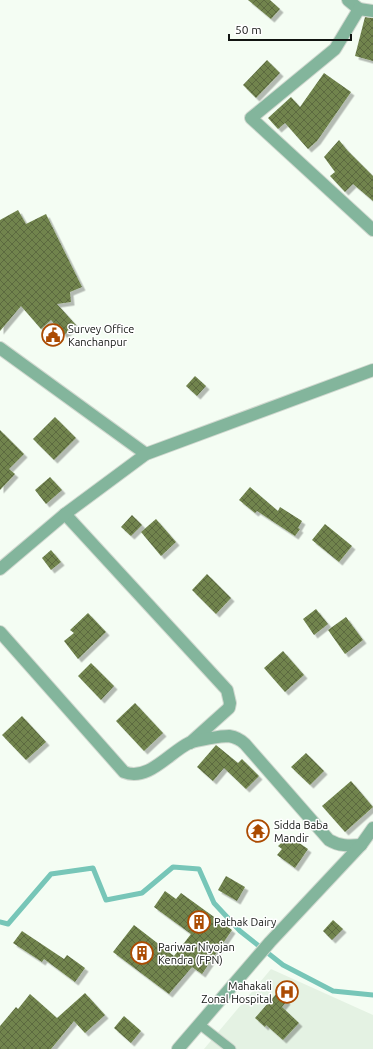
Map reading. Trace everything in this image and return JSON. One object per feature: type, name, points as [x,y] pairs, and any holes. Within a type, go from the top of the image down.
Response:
[{"type":"street","points":[[348,0],[359,9],[373,11]]},
{"type":"street","points":[[359,9],[335,49],[252,118],[373,230]]},
{"type":"street","points":[[0,348],[146,454]]},
{"type":"street","points":[[0,569],[65,514],[146,454],[373,370]]},
{"type":"street","points":[[0,632],[124,772],[135,775],[144,772],[190,743],[229,708],[230,703],[227,690],[65,514]]},
{"type":"street","points":[[190,743],[229,736],[241,740],[329,840],[336,844],[345,846],[361,845]]},
{"type":"street","points":[[178,1049],[270,942],[361,845],[373,828]]},
{"type":"lane","points":[[200,1024],[231,1049]]},
{"type":"shaded area","name":"Mahakali Zonal Hospital","points":[[271,969],[373,1015],[373,1049],[204,1049]]},
{"type":"building","points":[[248,0],[270,0],[280,9],[271,19]]},
{"type":"building","points":[[365,17],[373,18],[373,61],[355,56]]},
{"type":"building","points":[[267,60],[280,73],[256,98],[243,85]]},
{"type":"building","points":[[324,73],[351,92],[317,141],[308,149],[285,123],[278,129],[268,118],[291,97],[300,107]]},
{"type":"building","points":[[339,140],[373,176],[373,201],[353,184],[345,192],[330,176],[335,172],[324,157]]},
{"type":"building","points":[[18,210],[26,224],[46,214],[82,287],[70,292],[71,302],[57,304],[76,325],[64,335],[51,320],[41,329],[21,306],[0,331],[0,220]]},
{"type":"building","points":[[195,376],[206,386],[197,396],[186,386]]},
{"type":"building","points":[[55,417],[76,438],[54,460],[33,439]]},
{"type":"building","points":[[0,430],[24,454],[9,469],[15,474],[0,490]]},
{"type":"building","points":[[50,477],[62,490],[46,504],[35,490]]},
{"type":"building","points":[[250,487],[278,511],[280,507],[302,521],[298,528],[300,529],[295,536],[257,511],[255,513],[239,500]]},
{"type":"building","points":[[132,515],[142,525],[131,536],[121,527]]},
{"type":"building","points":[[156,519],[176,542],[161,556],[141,532]]},
{"type":"building","points":[[325,524],[352,546],[339,562],[312,540]]},
{"type":"building","points":[[51,550],[61,562],[51,570],[42,558]]},
{"type":"building","points":[[207,574],[231,598],[216,614],[192,590]]},
{"type":"building","points":[[316,609],[328,624],[314,635],[303,619]]},
{"type":"building","points":[[88,613],[106,632],[78,659],[64,641],[74,633],[70,630]]},
{"type":"building","points":[[346,617],[363,640],[345,654],[328,630]]},
{"type":"building","points":[[283,651],[304,675],[285,692],[264,668]]},
{"type":"building","points":[[91,663],[114,686],[101,700],[78,676]]},
{"type":"building","points":[[135,703],[163,733],[144,751],[116,721]]},
{"type":"building","points":[[22,716],[46,742],[26,760],[2,735]]},
{"type":"building","points":[[216,745],[238,763],[242,759],[259,776],[246,789],[224,768],[213,781],[197,767]]},
{"type":"building","points":[[306,753],[324,771],[310,785],[291,767]]},
{"type":"building","points":[[351,781],[373,807],[345,832],[322,806]]},
{"type":"building","points":[[289,836],[308,849],[295,868],[277,855],[282,849],[278,846]]},
{"type":"building","points":[[226,876],[245,887],[237,901],[218,890]]},
{"type":"building","points":[[165,891],[176,899],[181,893],[232,930],[202,974],[192,967],[169,994],[113,952],[134,925],[174,956],[191,934],[154,907]]},
{"type":"building","points":[[333,920],[343,929],[332,940],[323,931]]},
{"type":"building","points":[[22,931],[64,959],[67,955],[85,968],[75,982],[44,959],[42,962],[13,943]]},
{"type":"building","points":[[85,993],[105,1015],[85,1033],[74,1021],[51,1049],[0,1049],[0,1026],[16,1007],[18,1009],[30,994],[57,1018]]},
{"type":"building","points":[[277,993],[287,1001],[282,1007],[299,1023],[283,1040],[266,1025],[265,1027],[255,1018]]},
{"type":"building","points":[[124,1016],[141,1031],[131,1043],[114,1028]]},
{"type":"waterway","points":[[0,922],[8,924],[51,874],[93,868],[106,900],[142,893],[173,867],[199,869],[214,903],[240,931],[283,965],[333,991],[373,995]]},
{"type":"place","name":"Survey Office Kanchanpur","points":[[53,335]]},
{"type":"place","name":"Sidda Baba Mandir","points":[[258,831]]},
{"type":"place","name":"Pathak Dairy","points":[[199,922]]},
{"type":"place","name":"Pariwar Niyojan Kendra (FPN)","points":[[142,953]]},
{"type":"place","name":"Mahakali Zonal Hospital","points":[[287,992]]}]
